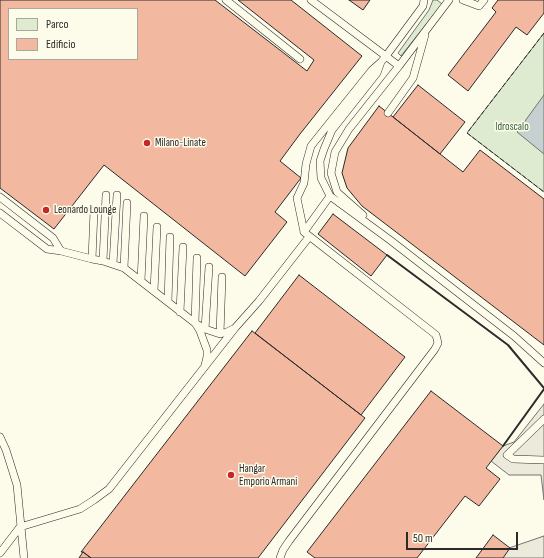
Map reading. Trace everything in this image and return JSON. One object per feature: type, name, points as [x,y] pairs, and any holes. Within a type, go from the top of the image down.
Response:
[{"type":"lane","points":[[226,0],[300,58]]},
{"type":"lane","points":[[311,0],[384,59],[399,66]]},
{"type":"lane","points":[[424,0],[423,6],[384,59],[377,72],[332,130],[320,161],[321,178],[330,196],[390,240],[514,336],[544,363]]},
{"type":"lane","points":[[390,240],[337,192],[331,172],[335,152],[349,129],[449,0]]},
{"type":"lane","points":[[463,0],[479,6],[484,0]]},
{"type":"lane","points":[[388,113],[413,78],[426,31]]},
{"type":"lane","points":[[280,558],[289,541],[435,349],[438,343],[436,335],[306,234],[297,198],[304,183],[306,164],[311,146],[372,70],[384,59]]},
{"type":"lane","points":[[103,261],[106,195]]},
{"type":"lane","points":[[113,264],[117,195]]},
{"type":"lane","points":[[0,553],[20,527],[80,509],[109,489],[259,301],[306,234],[330,196]]},
{"type":"lane","points":[[0,197],[53,238],[61,251]]},
{"type":"lane","points":[[124,268],[127,203]]},
{"type":"lane","points":[[92,259],[94,211]]},
{"type":"lane","points":[[0,213],[47,249],[103,261],[124,268],[180,312],[205,329],[220,334],[236,328]]},
{"type":"lane","points":[[141,281],[144,216]]},
{"type":"lane","points":[[154,291],[157,227]]},
{"type":"lane","points":[[168,302],[170,237]]},
{"type":"lane","points":[[180,312],[183,247]]},
{"type":"lane","points":[[197,258],[195,323],[200,331],[207,350],[205,367]]},
{"type":"lane","points":[[205,329],[209,267]]},
{"type":"lane","points":[[220,334],[222,277]]},
{"type":"lane","points":[[544,419],[508,455],[513,459],[544,460]]},
{"type":"lane","points":[[0,437],[6,450],[17,485],[24,558]]},
{"type":"green space","points":[[433,0],[437,0],[442,4],[401,56],[398,53],[429,10]]},
{"type":"green space","name":"Idroscalo","points":[[544,33],[544,192],[467,133]]},
{"type":"shaded area","name":"Idroscalo","points":[[544,95],[544,154],[517,132]]},
{"type":"shaded area","points":[[544,404],[544,500],[541,475],[509,475],[491,461],[503,446],[514,442]]},
{"type":"shaded area","points":[[544,536],[544,558],[502,558],[509,548]]},
{"type":"building","name":"Milano-Linate","points":[[0,0],[215,0],[307,71],[314,60],[238,0],[291,0],[362,56],[280,161],[301,178],[275,212],[287,222],[245,276],[104,165],[54,229],[0,188]]},
{"type":"building","points":[[349,0],[370,0],[363,10]]},
{"type":"building","points":[[498,0],[544,0],[544,13],[527,35],[516,27],[468,91],[448,75],[496,12],[492,8]]},
{"type":"building","points":[[418,85],[465,122],[440,154],[393,117]]},
{"type":"building","points":[[379,106],[463,172],[480,150],[544,199],[544,345],[362,206],[347,188],[342,173],[348,148]]},
{"type":"building","points":[[333,214],[387,255],[371,276],[318,234]]},
{"type":"building","points":[[299,275],[405,357],[361,415],[255,333]]},
{"type":"building","name":"Hangar Emporio Armani","points":[[252,331],[365,418],[258,558],[91,558],[81,552]]},
{"type":"building","points":[[431,391],[503,446],[486,468],[500,479],[479,506],[465,496],[417,558],[315,558],[307,552]]},
{"type":"building","points":[[493,535],[510,548],[503,558],[476,558]]},
{"type":"building","points":[[83,552],[91,558],[79,558]]},
{"type":"fence","points":[[544,33],[467,133],[544,192]]},
{"type":"wall","points":[[387,255],[508,345],[544,388]]},
{"type":"wall","points":[[503,446],[544,389]]},
{"type":"place","name":"Milano-Linate","points":[[147,143]]},
{"type":"place","name":"Leonardo Lounge","points":[[46,210]]},
{"type":"place","name":"Hangar Emporio Armani","points":[[231,475]]}]
